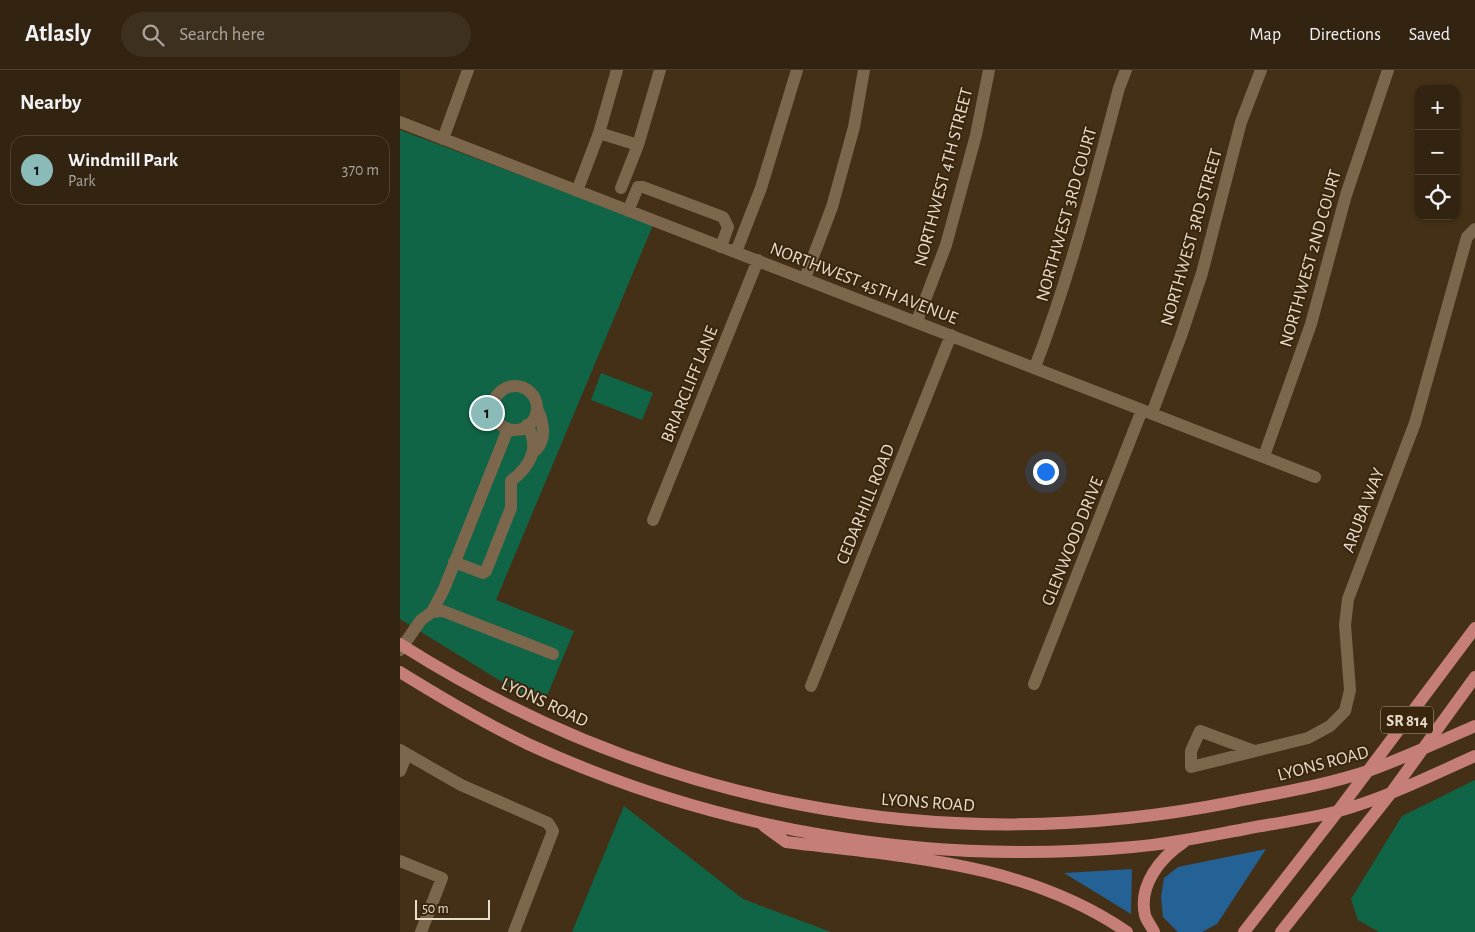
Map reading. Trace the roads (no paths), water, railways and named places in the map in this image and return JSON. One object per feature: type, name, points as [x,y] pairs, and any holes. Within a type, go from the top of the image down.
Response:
[{"type":"main road","name":"SR 814","points":[[1244,930],[1338,811],[1475,628]]},
{"type":"main road","name":"LYONS ROAD","points":[[400,646],[481,692],[541,722],[649,765],[736,791],[806,807],[913,822],[1002,824],[1084,822],[1144,817],[1198,809],[1280,793],[1369,770],[1475,726]]},
{"type":"main road","points":[[400,672],[487,723],[583,768],[667,798],[813,835],[899,846],[997,852],[1081,851],[1136,847],[1190,839],[1338,811],[1392,793],[1475,756]]},
{"type":"main road","name":"SR 814","points":[[1282,932],[1392,793],[1475,677]]},
{"type":"main road","points":[[760,823],[786,842],[958,864],[1021,880],[1081,904],[1127,932]]},
{"type":"main road","points":[[1154,932],[1145,915],[1145,893],[1153,873],[1168,852],[1190,839]]},
{"type":"street","points":[[443,139],[468,70]]},
{"type":"street","points":[[577,191],[599,133],[616,70]]},
{"type":"street","points":[[621,188],[638,144],[660,70]]},
{"type":"street","points":[[736,252],[761,188],[797,70]]},
{"type":"street","points":[[805,278],[832,208],[854,127],[864,70]]},
{"type":"street","name":"NORTHWEST 4TH STREET","points":[[917,321],[946,245],[976,135],[989,70]]},
{"type":"street","name":"NORTHWEST 3RD COURT","points":[[1035,367],[1059,303],[1082,231],[1119,88],[1126,70]]},
{"type":"street","name":"NORTHWEST 3RD STREET","points":[[1147,412],[1199,282],[1241,122],[1261,70]]},
{"type":"street","name":"NORTHWEST 2ND COURT","points":[[1264,456],[1311,324],[1346,194],[1388,70]]},
{"type":"street","name":"NORTHWEST 45TH AVENUE","points":[[400,122],[951,334],[1315,477]]},
{"type":"street","points":[[599,133],[638,144]]},
{"type":"street","points":[[628,211],[635,191],[643,187],[723,217],[728,227],[721,247]]},
{"type":"street","name":"ARUBA WAY","points":[[1254,751],[1200,731],[1191,751],[1191,767],[1308,738],[1330,726],[1345,711],[1350,690],[1345,625],[1348,598],[1415,423],[1468,237],[1475,228]]},
{"type":"street","name":"BRIARCLIFF LANE","points":[[653,520],[758,260]]},
{"type":"street","name":"CEDARHILL ROAD","points":[[812,686],[951,334]]},
{"type":"street","points":[[532,453],[538,447],[542,436],[543,421],[534,397],[526,389],[516,386],[504,388],[496,396],[493,407],[495,418],[508,429],[519,429],[527,426],[533,420],[537,408]]},
{"type":"street","name":"GLENWOOD DRIVE","points":[[1034,684],[1147,412]]},
{"type":"street","points":[[454,562],[478,572],[483,573],[486,571],[511,508],[511,481],[526,468],[532,453],[535,441],[527,426]]},
{"type":"street","points":[[432,612],[508,429]]},
{"type":"street","points":[[400,646],[420,620],[432,612],[443,611],[553,654]]},
{"type":"street","points":[[400,771],[404,752],[461,784],[548,823],[553,831],[514,932]]},
{"type":"street","points":[[400,861],[442,878],[421,932]]},
{"type":"water","points":[[1266,849],[1217,924],[1202,932],[1178,932],[1163,917],[1161,897],[1164,878],[1178,867]]},
{"type":"water","points":[[1132,869],[1131,914],[1064,873]]},
{"type":"place","name":"Windmill Park","points":[[487,413]]}]
